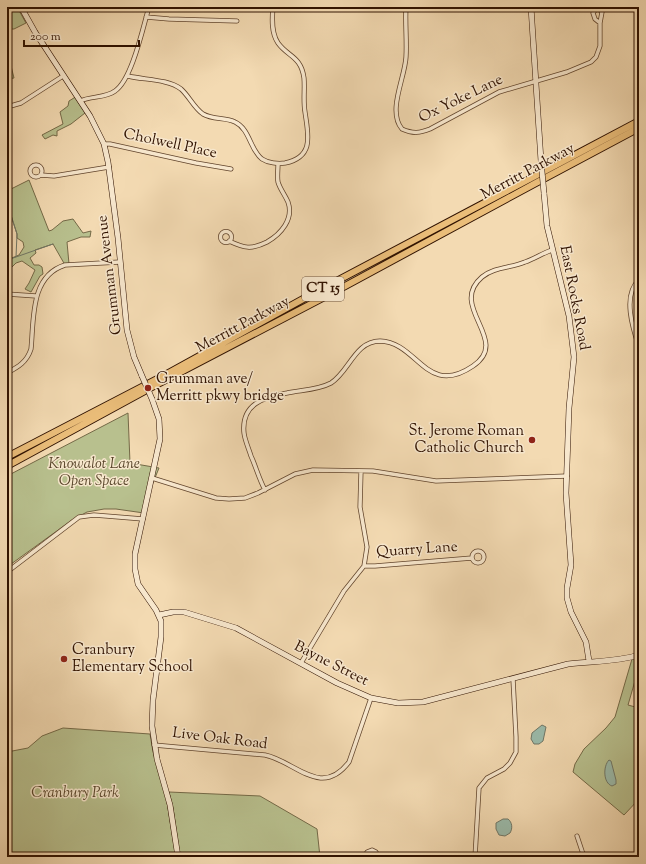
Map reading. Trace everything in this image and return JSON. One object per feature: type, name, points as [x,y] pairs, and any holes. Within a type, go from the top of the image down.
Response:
[{"type":"highway","name":"Merritt Parkway","points":[[7,457],[165,375],[308,297],[639,121]]},
{"type":"highway","name":"Merritt Parkway","points":[[7,466],[152,387],[251,336],[639,128]]},
{"type":"street","name":"Grumman Avenue","points":[[21,7],[35,32],[80,101],[101,136],[104,144],[109,167],[127,330],[134,357],[158,414],[160,432],[159,447],[135,554],[136,577],[142,591],[159,615],[162,628],[152,713],[154,745],[158,766],[170,805],[178,857]]},
{"type":"street","points":[[80,101],[112,93],[124,84],[128,76],[149,7]]},
{"type":"street","points":[[128,76],[177,86],[182,89],[203,114],[236,122],[246,133],[258,156],[265,161],[278,164],[293,160],[301,156],[306,149],[308,138],[304,78],[299,63],[282,47],[276,38],[273,28],[273,7]]},
{"type":"street","name":"Ox Yoke Lane","points":[[406,7],[406,56],[396,108],[397,121],[402,129],[415,133],[423,132],[499,92],[535,80]]},
{"type":"street","name":"East Rocks Road","points":[[531,7],[535,80],[547,226],[567,307],[574,357],[569,408],[566,509],[571,565],[567,588],[567,598],[570,612],[586,642],[589,661]]},
{"type":"street","points":[[146,17],[237,21]]},
{"type":"street","points":[[535,80],[567,72],[591,62],[596,57],[600,46],[600,23]]},
{"type":"street","points":[[7,107],[21,102],[63,76]]},
{"type":"street","name":"Cholwell Place","points":[[104,144],[231,169]]},
{"type":"street","points":[[229,241],[244,248],[254,247],[271,240],[286,226],[289,216],[289,209],[288,202],[278,182],[278,164]]},
{"type":"street","points":[[41,175],[54,176],[109,167]]},
{"type":"street","points":[[265,490],[244,434],[244,425],[248,413],[258,402],[269,396],[317,388],[330,384],[343,373],[362,348],[372,342],[384,342],[396,345],[427,369],[436,374],[449,375],[467,370],[480,359],[485,350],[486,344],[483,329],[474,314],[472,306],[472,292],[477,283],[489,272],[526,262],[552,250]]},
{"type":"street","points":[[7,373],[24,362],[29,355],[31,350],[36,296],[47,276],[60,266],[120,262]]},
{"type":"street","points":[[639,274],[637,277],[639,280],[634,284],[632,289],[630,307],[639,347]]},
{"type":"street","points":[[7,294],[36,296]]},
{"type":"street","points":[[152,478],[222,499],[245,498],[303,471],[313,470],[385,472],[436,481],[567,476]]},
{"type":"street","points":[[301,663],[344,591],[364,566],[367,548],[360,507],[361,471]]},
{"type":"street","points":[[7,572],[79,517],[94,515],[143,519]]},
{"type":"street","name":"Quarry Lane","points":[[364,566],[472,558]]},
{"type":"street","name":"Bayne Street","points":[[159,615],[173,612],[184,612],[233,626],[337,683],[371,698],[398,703],[423,702],[561,666],[589,661],[620,660],[639,655]]},
{"type":"street","points":[[475,857],[479,788],[487,778],[504,769],[510,763],[516,752],[512,678]]},
{"type":"street","name":"Live Oak Road","points":[[154,745],[265,755],[280,760],[310,777],[330,777],[342,770],[349,762],[371,698]]},
{"type":"street","points":[[577,836],[585,857]]},
{"type":"street","points":[[366,857],[367,852],[372,850],[376,852],[378,857]]},
{"type":"green space","points":[[7,7],[17,7],[26,23],[14,29],[7,29]]},
{"type":"green space","points":[[9,58],[14,78],[7,79],[7,59]]},
{"type":"green space","points":[[77,96],[84,107],[85,113],[71,124],[57,131],[57,136],[53,135],[45,139],[42,135],[63,124],[60,112],[68,106],[69,101]]},
{"type":"green space","points":[[29,180],[49,231],[63,221],[73,219],[83,233],[91,231],[90,237],[81,237],[67,242],[69,264],[65,265],[53,244],[35,250],[36,253],[30,258],[34,265],[39,265],[42,267],[43,274],[40,276],[31,292],[25,289],[35,270],[22,261],[16,263],[11,268],[7,267],[7,260],[19,255],[24,247],[23,242],[17,238],[7,203],[7,191]]},
{"type":"green space","name":"Knowalot Lane Open Space","points":[[128,413],[130,463],[159,468],[150,490],[144,513],[116,509],[104,509],[87,512],[72,520],[7,567],[7,476]]},
{"type":"green space","points":[[639,658],[639,667],[628,705],[639,708],[639,799],[624,815],[573,772],[575,764],[584,749],[615,717],[632,659]]},
{"type":"green space","name":"Cranbury Park","points":[[63,728],[150,734],[153,752],[166,796],[176,857],[7,857],[7,752],[28,748],[42,736]]},
{"type":"green space","points":[[169,792],[260,796],[317,829],[320,857],[180,857],[173,808]]},
{"type":"shaded area","points":[[542,725],[546,727],[543,741],[539,744],[534,744],[531,739],[532,733]]},
{"type":"shaded area","points":[[609,760],[611,761],[616,780],[616,784],[612,786],[607,782],[605,774],[606,766]]},
{"type":"shaded area","points":[[503,819],[508,819],[512,825],[510,833],[505,836],[499,835],[496,829],[496,823]]},
{"type":"waterway","points":[[639,171],[639,184]]},
{"type":"waterway","points":[[7,203],[17,234],[16,257],[7,260]]},
{"type":"waterway","points":[[639,205],[639,215]]},
{"type":"waterway","points":[[639,230],[637,244],[639,251]]},
{"type":"waterway","points":[[16,257],[53,244]]},
{"type":"place","name":"Grumman ave/ Merritt pkwy bridge","points":[[148,388]]},
{"type":"place","name":"St. Jerome Roman Catholic Church","points":[[532,440]]},
{"type":"place","name":"Cranbury Elementary School","points":[[64,659]]}]
